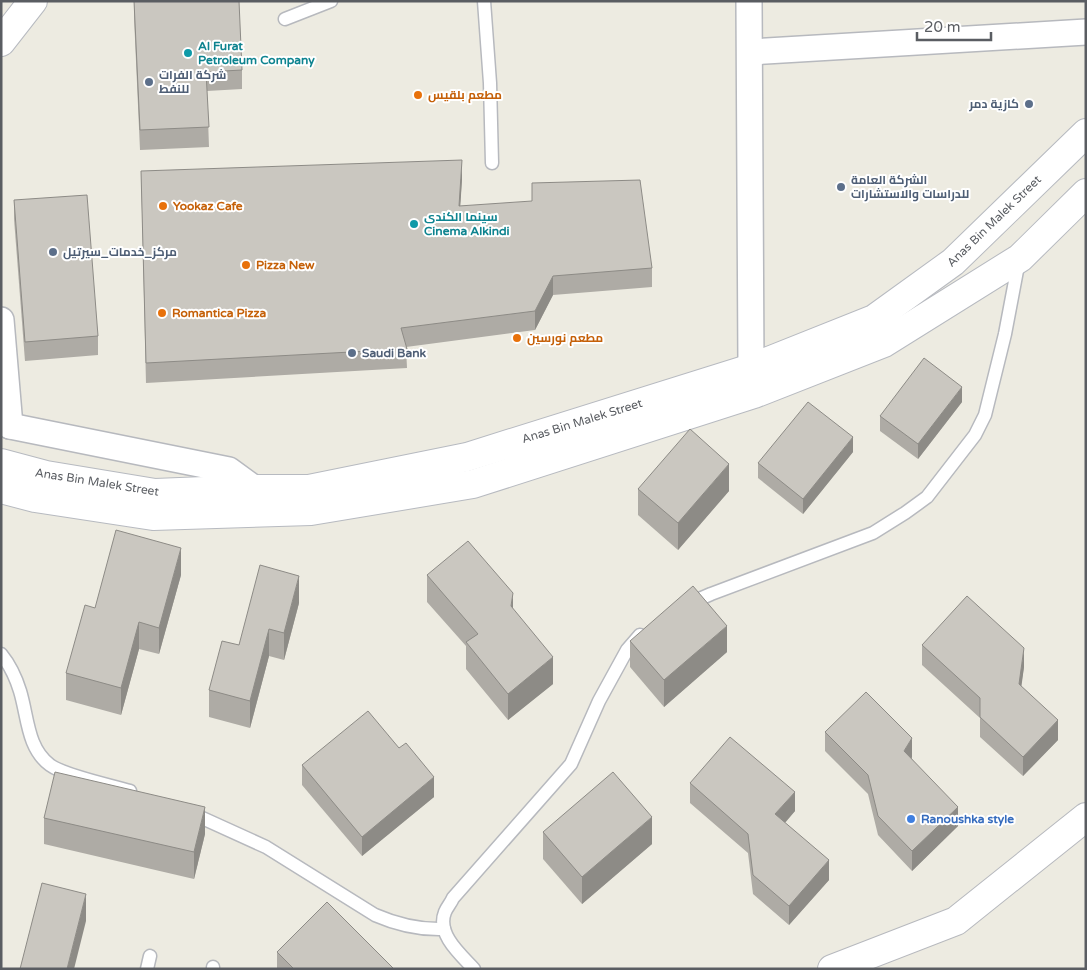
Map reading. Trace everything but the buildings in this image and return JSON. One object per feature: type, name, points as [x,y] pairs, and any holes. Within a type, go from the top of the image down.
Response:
[{"type":"main road","points":[[1,42],[33,1]]},
{"type":"main road","name":"Anas Bin Malek Street","points":[[1,463],[46,475],[155,494],[255,489],[308,489],[466,457],[751,368],[874,319],[954,262],[1086,133]]},
{"type":"main road","name":"Anas Bin Malek Street","points":[[1,489],[36,498],[153,516],[311,511],[473,484],[754,394],[884,343],[1020,258],[1086,193]]},
{"type":"main road","points":[[832,969],[956,921],[1086,817]]},
{"type":"street","points":[[749,1],[751,368]]},
{"type":"street","points":[[750,52],[1086,32]]},
{"type":"street","points":[[1,320],[6,423],[229,470],[255,489]]},
{"type":"lane","points":[[285,19],[331,1]]},
{"type":"lane","points":[[484,1],[490,83],[492,162]]},
{"type":"lane","points":[[676,610],[711,594],[873,532],[927,497],[975,434],[985,415],[1020,258]]},
{"type":"lane","points":[[474,969],[453,947],[444,928],[444,914],[453,898],[571,764],[599,701],[627,650],[646,628]]},
{"type":"lane","points":[[1,654],[14,674],[34,746],[41,757],[51,766],[63,771],[139,794]]},
{"type":"lane","points":[[179,808],[266,847],[375,915],[409,927],[426,929],[444,928]]},
{"type":"lane","points":[[147,969],[150,956]]},
{"type":"place","name":"Al Furat Petroleum Company","points":[[188,53]]},
{"type":"place","name":"شركة الفرات للنفط","points":[[149,82]]},
{"type":"place","name":"مطعم بلقيس","points":[[418,95]]},
{"type":"place","name":"كازية دمر","points":[[1029,104]]},
{"type":"place","name":"الشركة العامة للدراسات والاستشارات","points":[[841,187]]},
{"type":"place","name":"Yookaz Cafe","points":[[163,206]]},
{"type":"place","name":"سينما الكندي Cinema Alkindi","points":[[414,224]]},
{"type":"place","name":"مركز_خدمات_سيرتيل","points":[[53,252]]},
{"type":"place","name":"Pizza New","points":[[246,265]]},
{"type":"place","name":"Romantica Pizza","points":[[162,313]]},
{"type":"place","name":"مطعم نورسين","points":[[517,338]]},
{"type":"place","name":"Saudi Bank","points":[[352,353]]},
{"type":"place","name":"Ranoushka style","points":[[911,819]]}]
